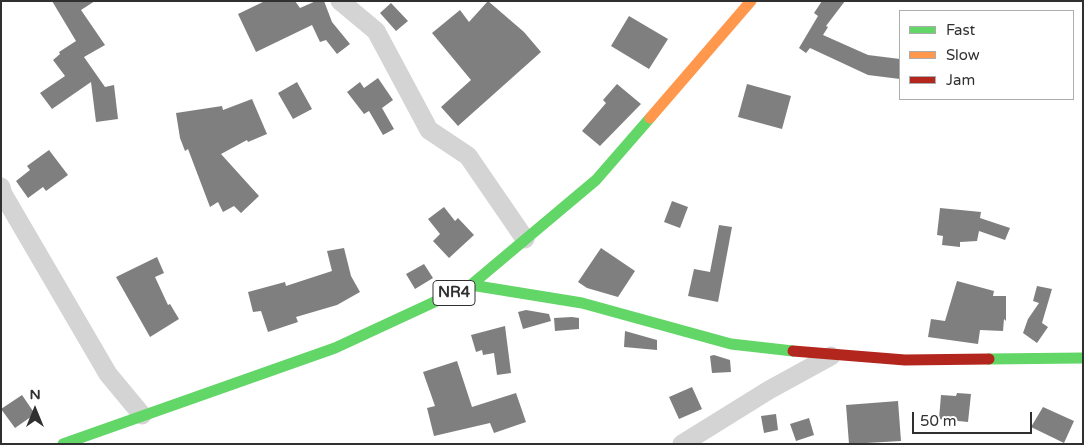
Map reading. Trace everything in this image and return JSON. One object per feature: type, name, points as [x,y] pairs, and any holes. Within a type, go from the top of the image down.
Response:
[{"type":"main road","name":"NR4","points":[[63,444],[335,348],[471,285],[596,180],[743,4]]},
{"type":"main road","points":[[471,285],[582,303],[730,344],[831,356],[905,360],[1083,358]]},
{"type":"street","points":[[340,1],[376,31],[430,130],[468,156],[525,239]]},
{"type":"street","points":[[1,187],[3,194],[108,374],[142,415]]},
{"type":"street","points":[[682,444],[762,394],[831,356]]},
{"type":"building","points":[[52,1],[95,1],[81,10],[105,45],[84,57],[105,87],[114,85],[118,119],[96,122],[91,82],[52,109],[40,93],[65,76],[53,60],[60,54],[59,52],[76,41]]},
{"type":"building","points":[[265,1],[295,1],[300,8],[316,1],[324,1],[332,22],[350,44],[337,54],[326,40],[320,42],[312,25],[256,52],[238,14]]},
{"type":"building","points":[[488,1],[524,32],[541,52],[458,126],[441,107],[471,80],[432,33],[460,10],[469,22]]},
{"type":"building","points":[[822,1],[845,1],[826,26],[828,27],[823,35],[868,55],[899,59],[899,79],[868,75],[810,48],[806,53],[799,48],[818,16],[814,13]]},
{"type":"building","points":[[391,3],[408,21],[396,31],[380,13]]},
{"type":"building","points":[[629,16],[668,39],[649,69],[611,46]]},
{"type":"building","points":[[378,78],[393,100],[382,108],[394,129],[383,135],[369,111],[364,114],[347,92],[360,82],[364,88]]},
{"type":"building","points":[[297,82],[312,109],[293,119],[278,93]]},
{"type":"building","points":[[617,84],[641,104],[600,146],[582,131],[606,103],[603,100]]},
{"type":"building","points":[[747,84],[791,96],[782,129],[738,117]]},
{"type":"building","points":[[252,99],[267,134],[248,142],[247,140],[221,154],[259,196],[241,213],[234,206],[223,212],[218,202],[210,207],[188,149],[185,151],[180,138],[176,113],[222,106],[223,110]]},
{"type":"building","points":[[49,150],[68,175],[46,191],[43,187],[28,198],[16,181],[30,170],[27,166]]},
{"type":"building","points":[[672,201],[688,207],[680,228],[664,222]]},
{"type":"building","points":[[444,207],[455,221],[458,218],[474,235],[449,258],[433,241],[440,234],[428,219]]},
{"type":"building","points":[[940,208],[981,212],[980,218],[1010,228],[1005,240],[979,231],[977,241],[960,242],[960,247],[942,245],[943,236],[937,235]]},
{"type":"building","points":[[719,225],[732,227],[718,302],[688,296],[694,269],[710,272]]},
{"type":"building","points":[[344,248],[351,276],[360,292],[337,305],[296,317],[298,322],[268,332],[261,311],[253,312],[248,292],[285,282],[286,286],[332,271],[327,251]]},
{"type":"building","points":[[601,248],[635,271],[618,297],[587,288],[578,282]]},
{"type":"building","points":[[157,257],[164,273],[155,277],[168,305],[170,304],[179,319],[150,337],[116,277]]},
{"type":"building","points":[[424,264],[433,278],[415,289],[406,274]]},
{"type":"building","points":[[957,281],[994,291],[993,296],[1006,296],[1006,321],[1004,319],[1003,331],[980,330],[978,344],[928,337],[931,319],[945,321]]},
{"type":"building","points":[[1037,286],[1052,289],[1042,323],[1048,327],[1037,343],[1023,333],[1028,319],[1039,303],[1033,301]]},
{"type":"building","points":[[526,310],[549,314],[551,321],[523,329],[518,312]]},
{"type":"building","points":[[554,318],[579,318],[579,329],[555,331]]},
{"type":"building","points":[[505,326],[511,373],[497,375],[494,353],[483,355],[482,350],[476,352],[471,335]]},
{"type":"building","points":[[625,331],[657,340],[657,350],[624,347]]},
{"type":"building","points":[[714,355],[730,360],[731,372],[712,373],[710,356]]},
{"type":"building","points":[[457,361],[472,407],[516,393],[526,422],[494,433],[490,423],[434,436],[427,408],[435,406],[423,372]]},
{"type":"building","points":[[692,387],[702,409],[679,419],[669,397]]},
{"type":"building","points":[[957,393],[971,394],[968,422],[939,419],[941,395],[956,396]]},
{"type":"building","points":[[22,395],[35,414],[15,428],[1,409]]},
{"type":"building","points":[[898,401],[901,441],[849,444],[846,405]]},
{"type":"building","points":[[1043,407],[1074,421],[1064,443],[1031,427]]},
{"type":"building","points":[[776,414],[778,430],[764,433],[761,416]]},
{"type":"building","points":[[809,418],[814,435],[796,441],[790,424]]},
{"type":"traffic: fast","points":[[63,444],[335,348],[471,285],[596,180],[650,118]]},
{"type":"traffic: fast","points":[[471,285],[582,303],[731,344],[793,351]]},
{"type":"traffic: fast","points":[[989,359],[1083,358]]},
{"type":"traffic: slow","points":[[650,118],[751,1]]},
{"type":"traffic: jam","points":[[793,351],[905,360],[989,359]]}]
